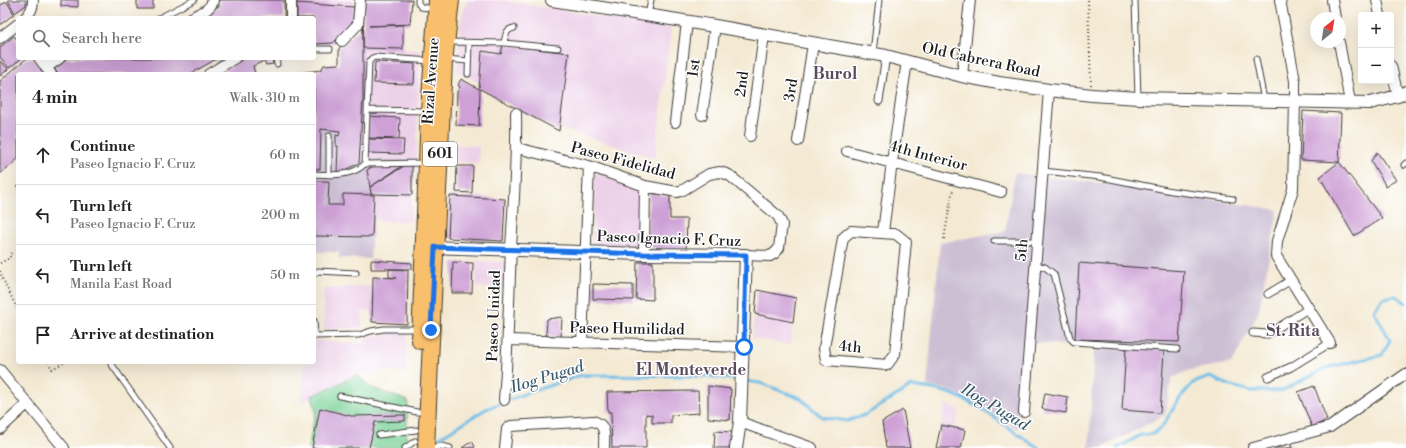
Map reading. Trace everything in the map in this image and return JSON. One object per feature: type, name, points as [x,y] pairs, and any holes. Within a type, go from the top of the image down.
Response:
[{"type":"main road","name":"Rizal Avenue","points":[[426,163],[429,111],[440,60],[446,42],[444,3]]},
{"type":"main road","name":"Rizal Avenue","points":[[440,60],[444,3]]},
{"type":"main road","name":"601","points":[[419,443],[422,412],[429,247],[440,60]]},
{"type":"main road","name":"601","points":[[426,163],[429,247]]},
{"type":"street","points":[[27,16],[33,6],[33,0]]},
{"type":"street","points":[[291,0],[291,16]]},
{"type":"street","points":[[342,41],[358,24],[360,0]]},
{"type":"street","name":"Old Cabrera Road","points":[[552,0],[715,26],[886,56],[962,76],[999,83],[1092,95],[1138,98],[1295,100],[1370,103],[1402,94]]},
{"type":"street","points":[[962,76],[970,0]]},
{"type":"street","points":[[1268,377],[1291,367],[1330,343],[1276,256],[1277,241],[1293,189],[1295,100],[1295,81],[1280,0]]},
{"type":"street","points":[[1332,0],[1334,12]]},
{"type":"street","points":[[1377,0],[1379,12]]},
{"type":"street","points":[[195,16],[208,9],[211,1]]},
{"type":"street","points":[[675,122],[687,22]]},
{"type":"street","name":"1st","points":[[702,115],[715,26]]},
{"type":"street","points":[[0,38],[16,27]]},
{"type":"street","name":"2nd","points":[[750,136],[764,35]]},
{"type":"street","name":"3rd","points":[[798,141],[813,44]]},
{"type":"street","points":[[1340,48],[1350,102]]},
{"type":"street","points":[[879,101],[886,56]]},
{"type":"street","points":[[40,60],[48,71],[58,60]]},
{"type":"street","points":[[212,72],[232,60]]},
{"type":"street","points":[[883,232],[907,61]]},
{"type":"street","points":[[1394,74],[1402,94]]},
{"type":"street","name":"5th","points":[[1024,412],[1049,90]]},
{"type":"street","name":"Paseo Unidad","points":[[504,400],[517,148],[516,113]]},
{"type":"street","name":"Paseo Fidelidad","points":[[517,148],[590,166],[645,186],[677,192],[709,174],[720,172],[729,175],[778,216],[782,224],[779,248],[775,254],[770,256],[746,255]]},
{"type":"street","name":"4th Interior","points":[[847,150],[1001,192]]},
{"type":"street","points":[[582,343],[590,166]]},
{"type":"street","points":[[644,254],[645,186]]},
{"type":"street","name":"4th","points":[[851,231],[883,232],[896,234],[906,242],[894,354],[887,365],[826,360],[824,348],[843,238],[851,231]]},
{"type":"street","name":"Paseo Ignacio F. Cruz","points":[[429,247],[644,254],[746,255],[744,347],[740,422],[736,448]]},
{"type":"street","points":[[1268,294],[1290,280]]},
{"type":"street","points":[[1253,333],[1268,334],[1309,308]]},
{"type":"street","name":"Paseo Humilidad","points":[[508,340],[744,347]]},
{"type":"street","points":[[0,370],[27,404],[54,444],[64,448]]},
{"type":"street","points":[[1253,448],[1330,426],[1406,374]]},
{"type":"street","points":[[0,429],[27,404]]},
{"type":"street","points":[[505,448],[507,429],[511,426],[593,421],[600,423],[604,427],[604,448]]},
{"type":"street","points":[[740,422],[812,448]]},
{"type":"lane","points":[[163,16],[194,0]]},
{"type":"lane","points":[[418,0],[421,7],[444,3]]},
{"type":"lane","points":[[648,16],[651,0]]},
{"type":"lane","points":[[873,54],[879,0]]},
{"type":"lane","points":[[1135,0],[1138,98]]},
{"type":"lane","points":[[504,43],[506,31],[514,28]]},
{"type":"lane","points":[[446,42],[504,43],[558,48]]},
{"type":"lane","points":[[468,74],[469,43]]},
{"type":"lane","points":[[316,49],[330,49]]},
{"type":"lane","points":[[316,174],[345,175],[361,169],[365,164],[369,62],[372,58],[375,56],[468,61]]},
{"type":"lane","points":[[1256,59],[1264,100]]},
{"type":"lane","points":[[276,60],[277,64]]},
{"type":"lane","points":[[368,110],[429,111]]},
{"type":"lane","points":[[329,136],[329,175]]},
{"type":"lane","points":[[365,164],[426,163]]},
{"type":"lane","points":[[1043,171],[1100,177],[1172,191],[1233,199]]},
{"type":"lane","points":[[994,241],[1037,241]]},
{"type":"lane","points":[[1035,265],[1045,267],[1054,274],[1070,338],[1074,342],[1178,349]]},
{"type":"lane","points":[[316,272],[318,271],[356,273]]},
{"type":"lane","points":[[316,336],[359,335],[384,329],[426,330]]},
{"type":"lane","points":[[111,364],[170,448]]},
{"type":"lane","points":[[340,396],[422,412]]},
{"type":"lane","points":[[379,435],[450,448]]},
{"type":"path","points":[[1088,0],[1092,95]]},
{"type":"path","points":[[944,239],[955,179]]},
{"type":"path","points":[[0,263],[10,258],[10,254],[14,252]]},
{"type":"path","points":[[0,271],[16,306]]},
{"type":"path","points":[[49,364],[52,369],[61,364]]},
{"type":"shaded area","points":[[298,0],[354,0],[354,7],[298,6]]},
{"type":"shaded area","points":[[467,0],[499,0],[671,28],[655,158],[559,128],[457,71],[461,21]]},
{"type":"shaded area","points":[[363,48],[420,50],[416,160],[360,159],[363,97]]},
{"type":"shaded area","points":[[316,86],[363,97],[360,159],[416,160],[412,196],[374,195],[370,259],[339,258],[339,252],[316,252]]},
{"type":"shaded area","points":[[453,145],[479,146],[478,163],[452,162]]},
{"type":"shaded area","points":[[595,173],[639,189],[638,248],[592,247]]},
{"type":"shaded area","points":[[1015,173],[1141,188],[1278,210],[1259,311],[1232,363],[1190,370],[1172,378],[1165,415],[1101,448],[1089,448],[1094,347],[1024,342],[1018,429],[970,400],[945,389],[927,386],[940,243],[1005,231]]},
{"type":"shaded area","points":[[374,195],[412,196],[411,222],[373,220]]},
{"type":"shaded area","points":[[476,261],[509,262],[508,288],[476,287]]},
{"type":"shaded area","points":[[372,286],[372,311],[362,311],[362,327],[324,330],[323,289]]},
{"type":"shaded area","points":[[755,314],[793,322],[790,345],[752,338]]},
{"type":"shaded area","points":[[384,327],[407,328],[406,372],[383,372],[357,375],[301,403],[305,364],[316,364],[316,340],[365,344],[365,337],[384,336]]},
{"type":"shaded area","points":[[945,404],[959,409],[956,427],[941,424]]},
{"type":"green space","points":[[357,375],[370,387],[408,401],[406,448],[308,448],[316,411],[312,396]]},
{"type":"building","points":[[8,0],[26,0],[26,5],[15,13]]},
{"type":"building","points":[[61,0],[78,0],[78,7],[61,6]]},
{"type":"building","points":[[137,0],[153,0],[153,9],[137,9]]},
{"type":"building","points":[[219,0],[284,0],[284,16],[201,16],[219,6]]},
{"type":"building","points":[[364,0],[412,0],[410,24],[369,26],[403,25],[403,49],[363,48]]},
{"type":"building","points":[[7,2],[14,14],[0,25],[0,5]]},
{"type":"building","points":[[297,3],[354,7],[353,23],[333,43],[316,44],[316,16],[297,16]]},
{"type":"building","points":[[363,26],[363,97],[359,163],[343,171],[337,172],[338,146],[336,146],[336,135],[339,136],[340,131],[321,129],[320,169],[316,169],[316,72],[305,72],[321,70],[324,65],[339,64],[339,48]]},
{"type":"building","points":[[14,36],[16,38],[16,60],[19,60],[9,68],[0,57],[0,47]]},
{"type":"building","points":[[503,45],[569,53],[559,131],[480,89],[479,126],[456,125],[457,92],[460,87],[458,85],[461,79],[479,89],[482,51],[501,54]]},
{"type":"building","points":[[25,60],[35,60],[44,72],[16,72],[16,161],[0,174],[0,81]]},
{"type":"building","points":[[62,60],[214,60],[194,72],[57,72],[53,67]]},
{"type":"building","points":[[242,60],[261,60],[262,62],[253,66],[254,72],[221,72]]},
{"type":"building","points":[[263,60],[272,60],[273,64],[266,65]]},
{"type":"building","points":[[0,61],[8,69],[0,76]]},
{"type":"building","points":[[375,62],[415,64],[414,84],[374,83]]},
{"type":"building","points":[[1303,111],[1341,113],[1339,162],[1301,160]]},
{"type":"building","points":[[369,116],[400,118],[399,139],[368,138]]},
{"type":"building","points":[[368,139],[404,140],[403,154],[368,153]]},
{"type":"building","points":[[1377,152],[1396,180],[1385,187],[1371,161]]},
{"type":"building","points":[[1339,162],[1382,218],[1354,236],[1320,177]]},
{"type":"building","points":[[375,165],[402,166],[370,187],[367,170]]},
{"type":"building","points":[[412,165],[412,195],[371,194],[370,187],[404,166]]},
{"type":"building","points":[[457,166],[473,166],[472,193],[456,192]]},
{"type":"building","points":[[316,181],[329,181],[328,205],[343,205],[343,194],[374,195],[372,237],[316,236]]},
{"type":"building","points":[[649,193],[670,196],[670,219],[687,219],[686,249],[647,248]]},
{"type":"building","points":[[450,196],[505,199],[503,241],[448,238]]},
{"type":"building","points":[[371,260],[412,263],[412,269],[371,269]]},
{"type":"building","points":[[453,262],[473,263],[472,293],[452,293]]},
{"type":"building","points":[[637,262],[653,262],[653,300],[636,299]]},
{"type":"building","points":[[1079,263],[1184,271],[1179,342],[1075,339]]},
{"type":"building","points":[[389,269],[408,270],[407,324],[372,322],[373,277],[396,278],[389,277]]},
{"type":"building","points":[[593,284],[633,285],[633,300],[593,299]]},
{"type":"building","points":[[757,290],[796,298],[793,322],[755,314]]},
{"type":"building","points":[[562,317],[561,337],[546,335],[547,319]]},
{"type":"building","points":[[1126,348],[1164,351],[1160,413],[1122,410]]},
{"type":"building","points":[[708,386],[731,389],[730,420],[708,418]]},
{"type":"building","points":[[1314,386],[1327,420],[1312,427],[1298,392]]},
{"type":"building","points":[[698,391],[699,413],[671,415],[671,423],[652,423],[652,415],[646,414],[646,448],[612,448],[611,412],[608,412],[607,392]]},
{"type":"building","points":[[1045,393],[1068,397],[1066,413],[1042,409]]},
{"type":"building","points":[[320,408],[351,416],[405,415],[405,421],[375,422],[369,448],[312,448]]},
{"type":"building","points":[[903,410],[910,448],[886,448],[882,422]]},
{"type":"building","points":[[941,425],[965,430],[961,448],[936,448]]},
{"type":"building","points":[[715,431],[732,432],[731,448],[714,448]]},
{"type":"building","points":[[472,441],[475,447],[462,448]]},
{"type":"building","points":[[1290,443],[1292,448],[1274,448]]},
{"type":"waterway","name":"Ilog Pugad","points":[[1117,448],[1141,435],[1153,434],[1161,428],[1180,398],[1193,383],[1210,377],[1231,386],[1251,391],[1281,391],[1326,368],[1382,355],[1390,340],[1374,311],[1383,298],[1396,296],[1406,303]]},
{"type":"waterway","name":"Ilog Pugad","points":[[432,442],[486,409],[527,393],[582,375],[709,376],[739,380]]},
{"type":"waterway","name":"Ilog Pugad","points":[[745,381],[760,383],[800,398],[822,417],[847,421],[865,415],[912,386],[942,391],[971,403],[1039,448]]},
{"type":"district","name":"Burol","points":[[835,74]]},
{"type":"district","name":"St. Rita","points":[[1293,331]]},
{"type":"district","name":"El Monteverde","points":[[691,370]]},
{"type":"route","points":[[431,330],[435,247],[644,254],[746,255],[744,347]]}]
